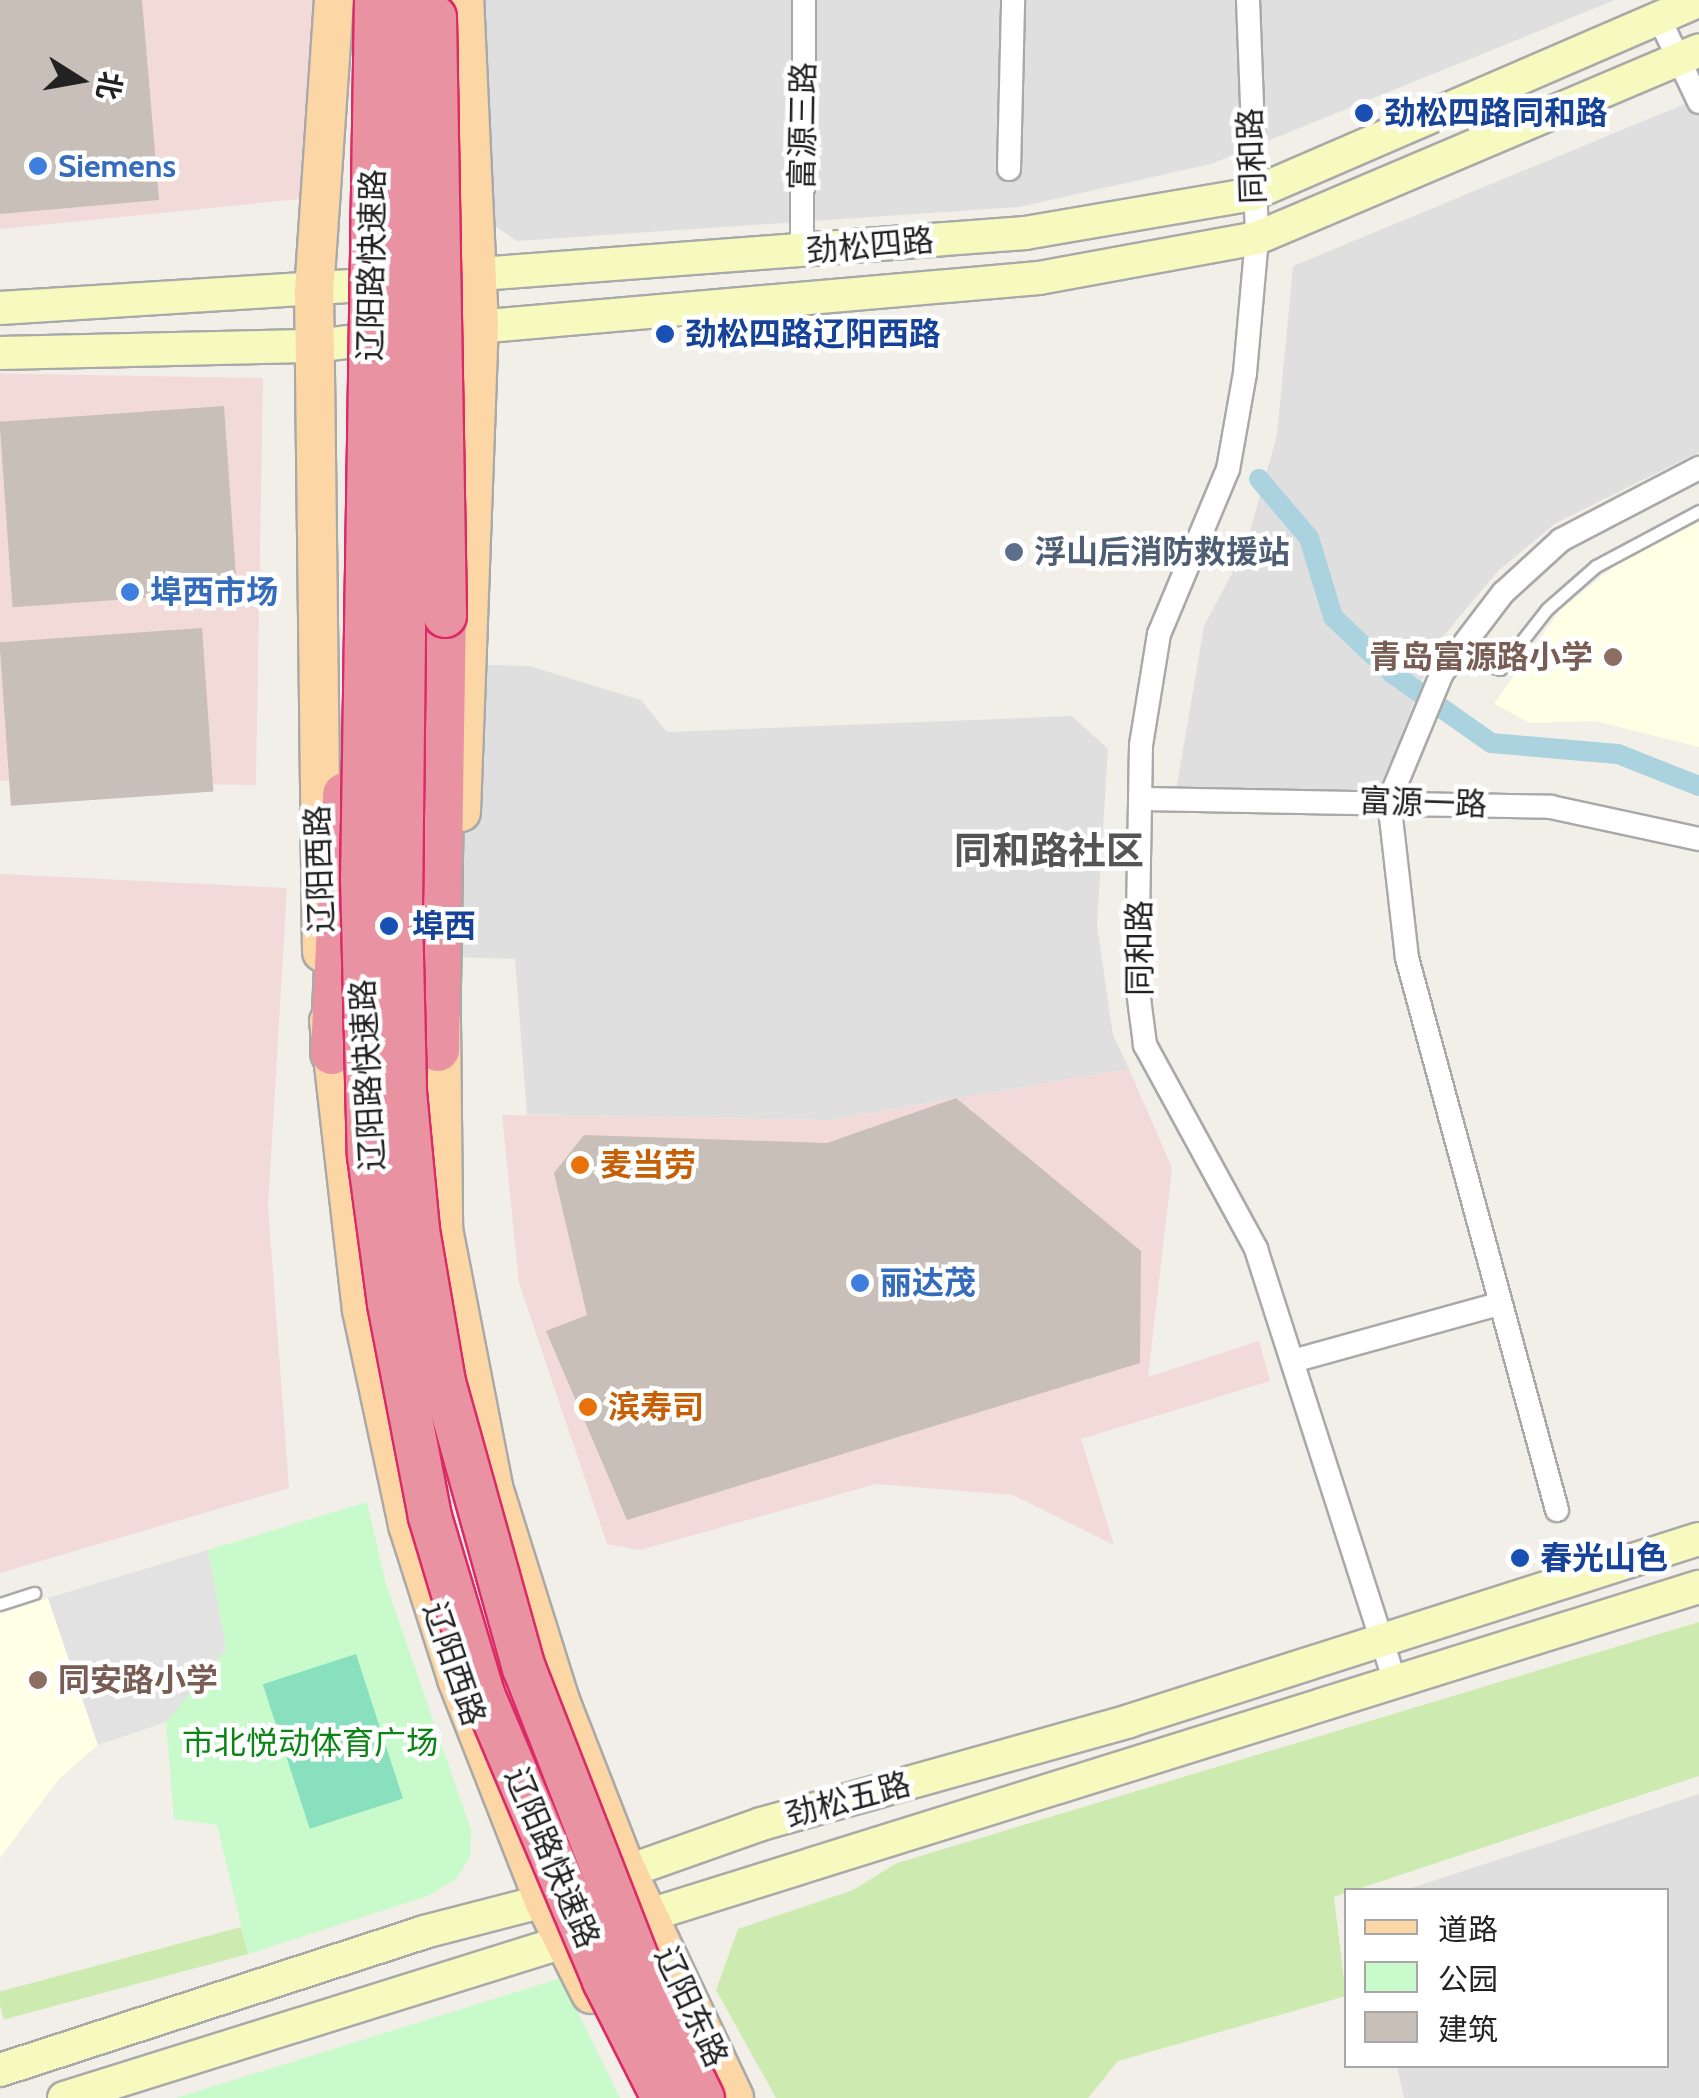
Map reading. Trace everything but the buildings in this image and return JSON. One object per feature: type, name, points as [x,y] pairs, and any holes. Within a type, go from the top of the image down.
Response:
[{"type":"highway","points":[[332,1053],[345,649],[351,0]]},
{"type":"highway","name":"辽阳路快速路","points":[[376,0],[362,877],[370,1156],[389,1304],[430,1517],[483,1694],[604,1981],[663,2098]]},
{"type":"highway","name":"辽阳路快速路","points":[[412,0],[402,912],[404,1092],[418,1230],[444,1382],[524,1668],[651,1992],[704,2098]]},
{"type":"highway","points":[[434,0],[442,95],[445,616],[438,1050]]},
{"type":"main road","name":"辽阳西路","points":[[334,0],[314,292],[317,894],[362,1310],[408,1524],[457,1679],[544,1901],[564,1942]]},
{"type":"main road","points":[[464,0],[479,326],[470,672],[438,1050],[443,1228],[460,1346],[493,1487],[559,1698],[648,1917]]},
{"type":"main road","name":"劲松四路","points":[[0,308],[314,292],[476,274],[1025,233],[1252,194],[1699,1]]},
{"type":"main road","name":"劲松四路","points":[[0,353],[316,346],[479,326],[1039,278],[1257,238],[1689,55]]},
{"type":"main road","name":"劲松五路","points":[[0,2070],[544,1901],[625,1868],[1378,1642],[1699,1539]]},
{"type":"main road","name":"劲松五路","points":[[64,2098],[1699,1587]]},
{"type":"main road","name":"辽阳东路","points":[[648,1917],[734,2098]]},
{"type":"main road","points":[[564,1942],[644,2098]]},
{"type":"street","name":"富源三路","points":[[802,252],[804,0]]},
{"type":"street","points":[[1009,169],[1013,0]]},
{"type":"street","name":"同和路","points":[[1248,0],[1252,194],[1257,238],[1228,469],[1159,634],[1142,746],[1137,983],[1145,1046],[1248,1232],[1293,1361],[1378,1642],[1395,1682]]},
{"type":"street","points":[[1659,18],[1689,55],[1699,102]]},
{"type":"street","points":[[1557,1510],[1407,958],[1389,801],[1414,728],[1448,664],[1503,594],[1561,540],[1699,468]]},
{"type":"street","name":"富源一路","points":[[1142,799],[1389,801],[1551,808],[1699,839]]},
{"type":"street","points":[[1293,1361],[1500,1304]]},
{"type":"lane","points":[[1448,664],[1500,669],[1547,609],[1596,566],[1699,511]]},
{"type":"lane","points":[[0,1604],[34,1592]]},
{"type":"shaded area","points":[[0,0],[323,0],[310,198],[0,229]]},
{"type":"shaded area","points":[[463,0],[1615,0],[1211,164],[1019,207],[517,241],[459,202]]},
{"type":"shaded area","points":[[1699,98],[1699,452],[1556,523],[1498,571],[1435,646],[1381,791],[1176,791],[1204,626],[1245,549],[1277,435],[1293,266]]},
{"type":"shaded area","name":"埠西市场","points":[[0,373],[263,378],[256,785],[0,780]]},
{"type":"shaded area","name":"青岛富源路小学","points":[[1699,522],[1699,747],[1595,721],[1530,723],[1494,704],[1560,610],[1622,560]]},
{"type":"shaded area","points":[[460,664],[529,666],[641,700],[667,732],[1072,716],[1108,749],[1097,925],[1113,1035],[1129,1069],[830,1120],[527,1115],[515,959],[448,957]]},
{"type":"shaded area","points":[[0,874],[287,888],[268,1206],[289,1488],[0,1573]]},
{"type":"shaded area","name":"丽达茂","points":[[1129,1069],[1172,1168],[1148,1377],[1259,1341],[1270,1381],[1081,1439],[1114,1545],[1013,1495],[876,1484],[640,1550],[607,1544],[519,1283],[502,1115],[830,1120]]},
{"type":"shaded area","points":[[208,1550],[226,1649],[166,1722],[98,1745],[48,1598]]},
{"type":"shaded area","name":"同安路小学","points":[[48,1598],[98,1745],[59,1779],[0,1858],[0,1614]]},
{"type":"shaded area","points":[[1699,1794],[1699,2098],[1404,2098],[1397,2068],[1669,2068],[1669,1888],[1411,1888]]},
{"type":"green space","name":"市北悦动体育广场","points":[[367,1502],[386,1584],[471,1830],[470,1856],[457,1878],[428,1896],[248,1954],[217,1825],[174,1819],[166,1722],[226,1649],[208,1550]]},
{"type":"green space","points":[[1699,1622],[1699,1776],[1361,1888],[1344,1888],[1344,1894],[1334,1897],[1344,1997],[1118,2061],[1088,2098],[776,2098],[716,1990],[738,1929],[853,1890],[897,1863]]},
{"type":"green space","points":[[356,1654],[403,1799],[310,1829],[263,1684]]},
{"type":"green space","points":[[241,1927],[248,1954],[4,2020],[0,1992]]},
{"type":"green space","points":[[561,1978],[620,2098],[176,2098]]},
{"type":"waterway","points":[[1259,479],[1309,538],[1333,617],[1393,674],[1491,743],[1618,754],[1699,786]]},
{"type":"place","name":"劲松四路同和路","points":[[1364,113]]},
{"type":"place","name":"Siemens","points":[[38,166]]},
{"type":"place","name":"劲松四路辽阳西路","points":[[665,334]]},
{"type":"place","name":"浮山后消防救援站","points":[[1014,552]]},
{"type":"place","name":"埠西市场","points":[[130,592]]},
{"type":"place","name":"青岛富源路小学","points":[[1613,657]]},
{"type":"place","name":"埠西","points":[[389,926]]},
{"type":"place","name":"麦当劳","points":[[580,1165]]},
{"type":"place","name":"丽达茂","points":[[860,1283]]},
{"type":"place","name":"滨寿司","points":[[588,1407]]},
{"type":"place","name":"春光山色","points":[[1520,1558]]},
{"type":"place","name":"同安路小学","points":[[38,1680]]},
{"type":"district","name":"同和路社区","points":[[1049,851]]}]
